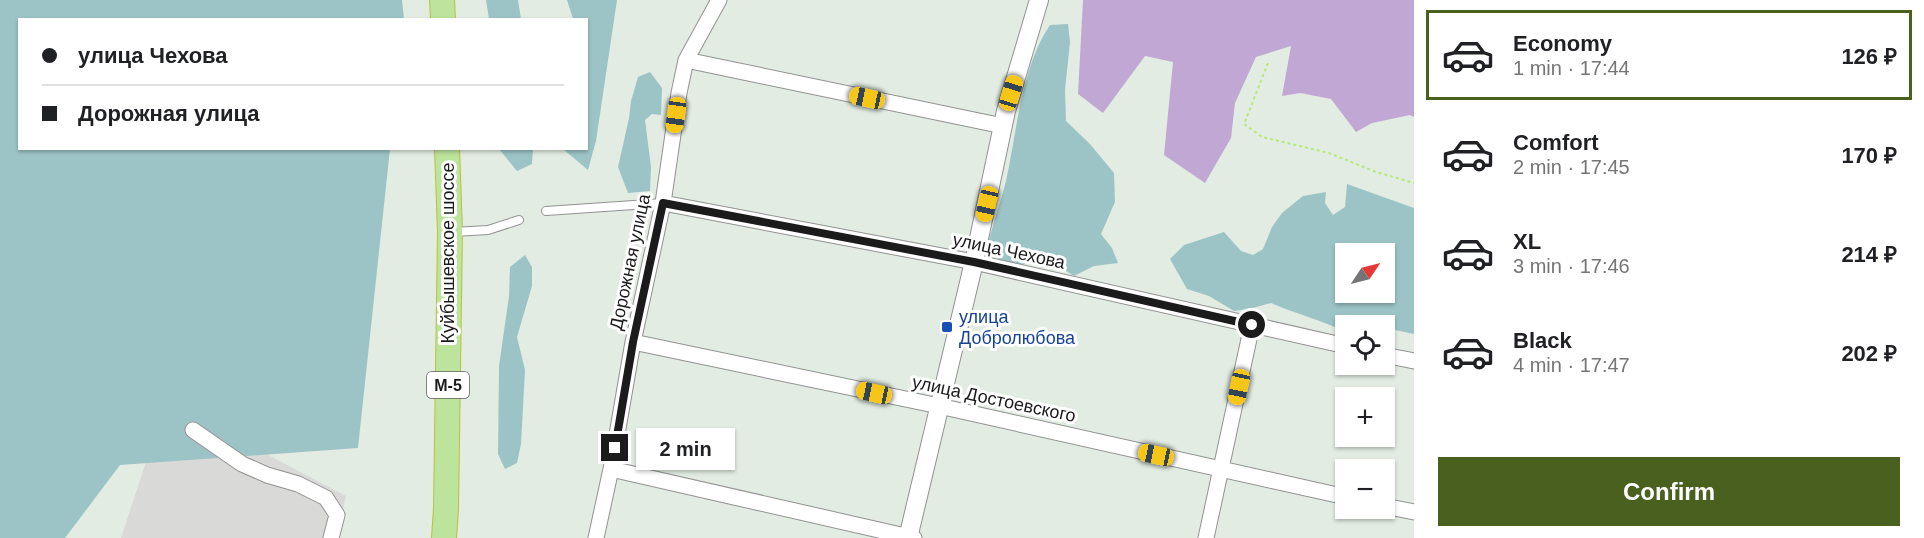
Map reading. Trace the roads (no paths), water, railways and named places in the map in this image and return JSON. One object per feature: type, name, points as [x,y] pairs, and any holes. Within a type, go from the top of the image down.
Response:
[{"type":"highway","points":[[442,0],[443,18]]},
{"type":"highway","name":"Куйбышевское шоссе","points":[[444,538],[450,232],[447,150]]},
{"type":"street","name":"Дорожная улица","points":[[596,538],[611,469],[633,342],[663,203],[686,60],[719,0]]},
{"type":"street","points":[[611,469],[910,538],[1003,126],[1040,0]]},
{"type":"street","points":[[686,60],[1003,126]]},
{"type":"street","name":"улица Чехова","points":[[663,203],[974,262],[1335,344]]},
{"type":"street","points":[[1206,538],[1252,325]]},
{"type":"street","name":"улица Достоевского","points":[[633,342],[939,406],[1335,495]]},
{"type":"street","points":[[1395,357],[1414,361]]},
{"type":"street","points":[[193,430],[242,464],[267,475],[298,484],[326,498],[337,515],[331,538]]},
{"type":"street","points":[[1395,509],[1414,513]]},
{"type":"lane","points":[[546,211],[663,203]]},
{"type":"lane","points":[[450,232],[488,230],[519,220]]},
{"type":"place","name":"улица Добролюбова","points":[[947,327]]}]
